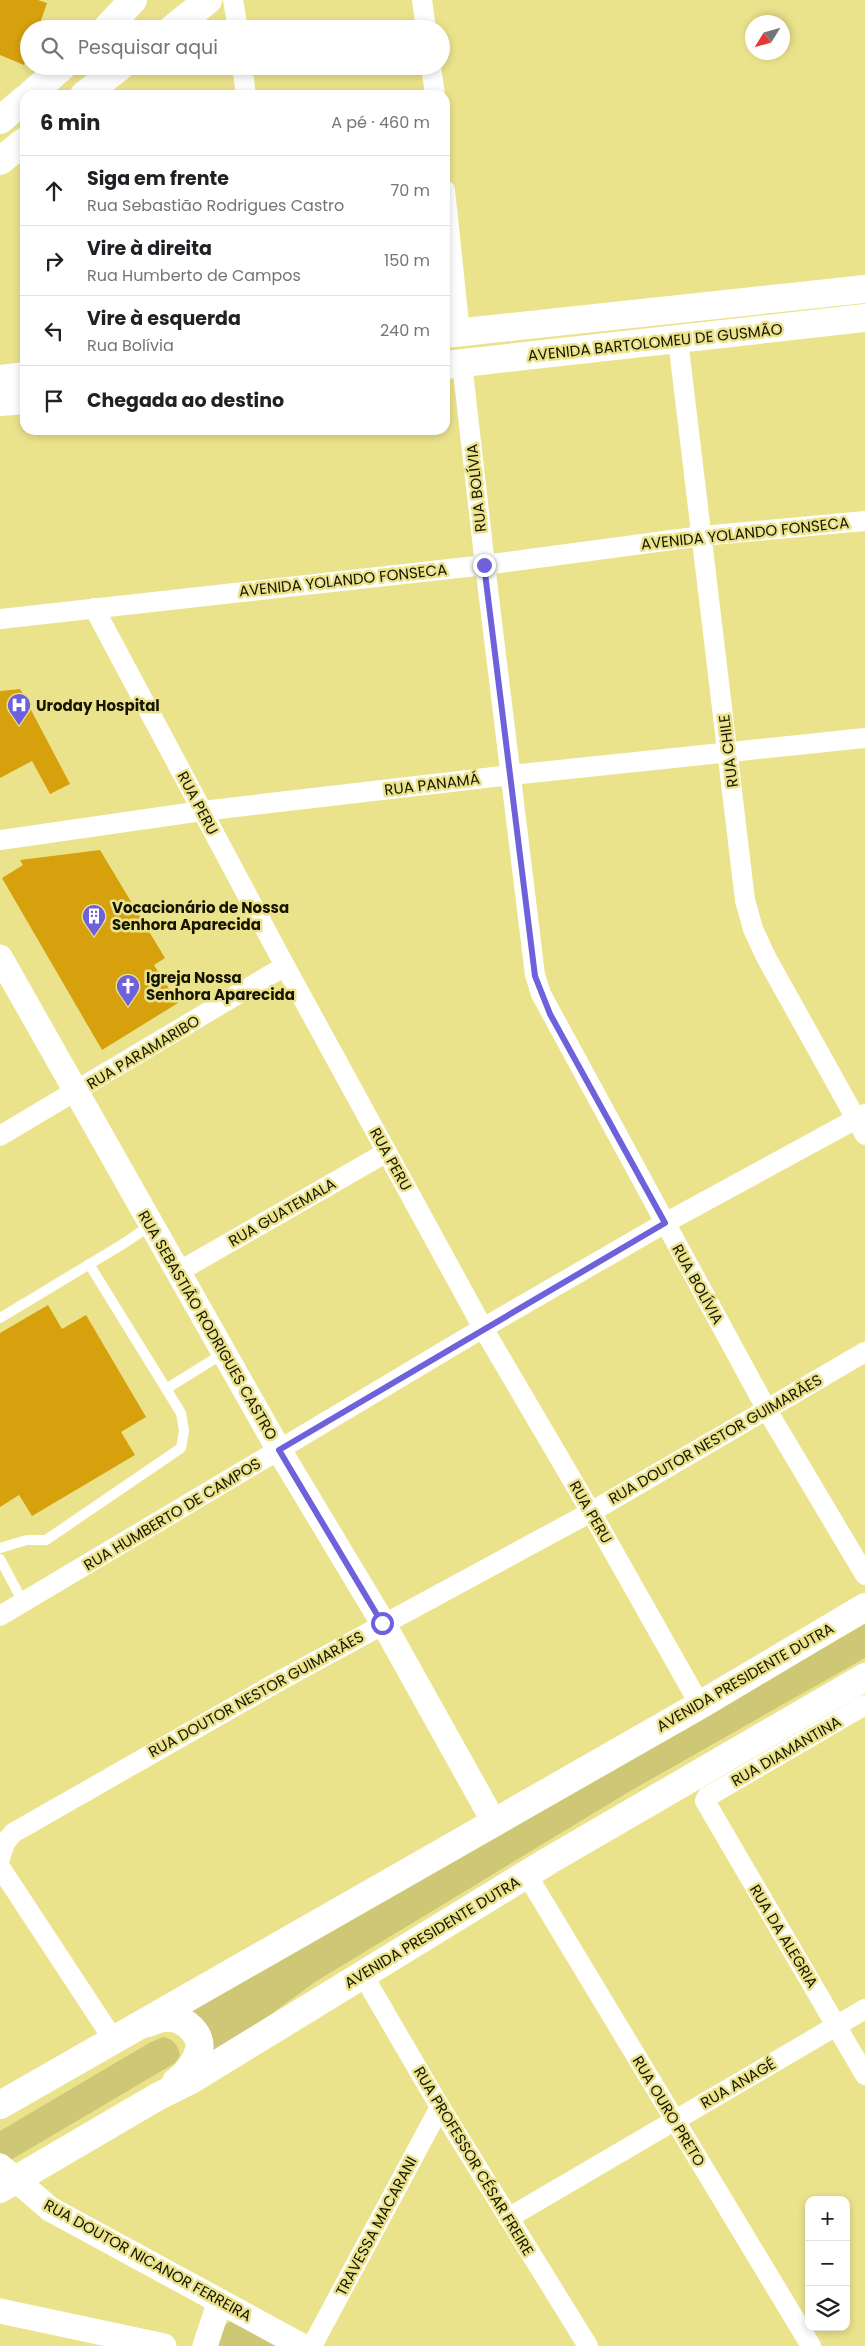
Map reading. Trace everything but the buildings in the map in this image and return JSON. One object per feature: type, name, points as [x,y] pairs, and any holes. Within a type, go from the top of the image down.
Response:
[{"type":"main road","points":[[114,20],[133,0]]},
{"type":"main road","points":[[183,20],[208,0]]},
{"type":"main road","points":[[36,90],[53,75]]},
{"type":"main road","points":[[90,90],[110,75]]},
{"type":"main road","points":[[0,120],[20,103]]},
{"type":"main road","points":[[0,161],[20,145]]},
{"type":"main road","name":"AVENIDA BARTOLOMEU DE GUSMÃO","points":[[452,333],[865,289]]},
{"type":"main road","name":"AVENIDA BARTOLOMEU DE GUSMÃO","points":[[454,364],[865,318]]},
{"type":"main road","points":[[0,379],[20,377]]},
{"type":"main road","points":[[0,402],[20,400]]},
{"type":"main road","name":"AVENIDA PRESIDENTE DUTRA","points":[[0,2105],[121,2034],[700,1705],[865,1607]]},
{"type":"main road","name":"AVENIDA PRESIDENTE DUTRA","points":[[5,2178],[191,2080],[527,1875],[865,1677]]},
{"type":"main road","points":[[121,2034],[159,2019],[171,2018],[182,2021],[196,2033],[200,2049],[194,2064],[182,2078],[157,2097]]},
{"type":"street","points":[[233,0],[236,20]]},
{"type":"street","points":[[422,0],[425,20]]},
{"type":"street","points":[[243,75],[245,90]]},
{"type":"street","points":[[432,75],[434,90]]},
{"type":"street","points":[[450,292],[452,333]]},
{"type":"street","name":"RUA CHILE","points":[[678,340],[745,900],[753,929],[766,957],[862,1123]]},
{"type":"street","name":"RUA BOLÍVIA","points":[[454,364],[484,565],[535,976],[541,994],[767,1410],[865,1575]]},
{"type":"street","name":"AVENIDA YOLANDO FONSECA","points":[[0,619],[484,565],[702,536],[865,521]]},
{"type":"street","name":"RUA PERU","points":[[94,608],[285,966],[483,1328],[591,1512],[700,1705]]},
{"type":"street","name":"RUA PANAMÁ","points":[[0,840],[202,811],[511,775],[728,754],[865,738]]},
{"type":"street","name":"RUA SEBASTIÃO RODRIGUES CASTRO","points":[[0,957],[224,1354],[382,1623],[494,1822]]},
{"type":"street","name":"RUA PARAMARIBO","points":[[0,1136],[285,966]]},
{"type":"street","name":"RUA HUMBERTO DE CAMPOS","points":[[0,1616],[483,1328],[665,1223],[862,1123]]},
{"type":"street","name":"RUA GUATEMALA","points":[[178,1272],[387,1152]]},
{"type":"street","name":"RUA DOUTOR NESTOR GUIMARÃES","points":[[0,1858],[5,1843],[13,1833],[382,1623],[591,1512],[865,1352]]},
{"type":"street","name":"RUA DIAMANTINA","points":[[707,1797],[865,1705]]},
{"type":"street","name":"RUA DA ALEGRIA","points":[[707,1797],[706,1805],[865,2075]]},
{"type":"street","points":[[0,1867],[121,2034]]},
{"type":"street","name":"RUA OURO PRETO","points":[[527,1875],[811,2346]]},
{"type":"street","name":"RUA PROFESSOR CÉSAR FREIRE","points":[[363,1975],[440,2107],[588,2346]]},
{"type":"street","name":"RUA ANAGÉ","points":[[508,2218],[865,2009]]},
{"type":"street","name":"TRAVESSA MACARANI","points":[[312,2346],[440,2107]]},
{"type":"street","name":"RUA DOUTOR NICANOR FERREIRA","points":[[5,2178],[50,2209],[302,2346]]},
{"type":"street","points":[[204,2346],[220,2301]]},
{"type":"street","points":[[0,2311],[164,2346]]},
{"type":"lane","points":[[0,1318],[151,1225]]},
{"type":"lane","points":[[0,1548],[27,1540],[46,1540],[180,1448],[184,1431],[181,1413],[89,1264]]},
{"type":"lane","points":[[166,1389],[224,1354]]},
{"type":"lane","points":[[0,1559],[23,1602]]},
{"type":"shaded area","points":[[865,1624],[865,1658],[632,1790],[315,1982],[210,2059],[183,2008],[293,1950]]},
{"type":"shaded area","points":[[163,2037],[173,2041],[178,2048],[180,2055],[175,2063],[9,2161],[0,2152],[0,2131],[149,2043]]},
{"type":"shaded area","points":[[236,2319],[282,2346],[219,2346],[219,2331],[226,2324]]},
{"type":"place","name":"Uroday Hospital","points":[[19,726]]},
{"type":"place","name":"Vocacionário de Nossa Senhora Aparecida","points":[[94,937]]},
{"type":"place","name":"Igreja Nossa Senhora Aparecida","points":[[128,1007]]},
{"type":"route","points":[[382,1623],[279,1450],[483,1328],[665,1223],[550,1014],[535,976],[484,565]]}]
